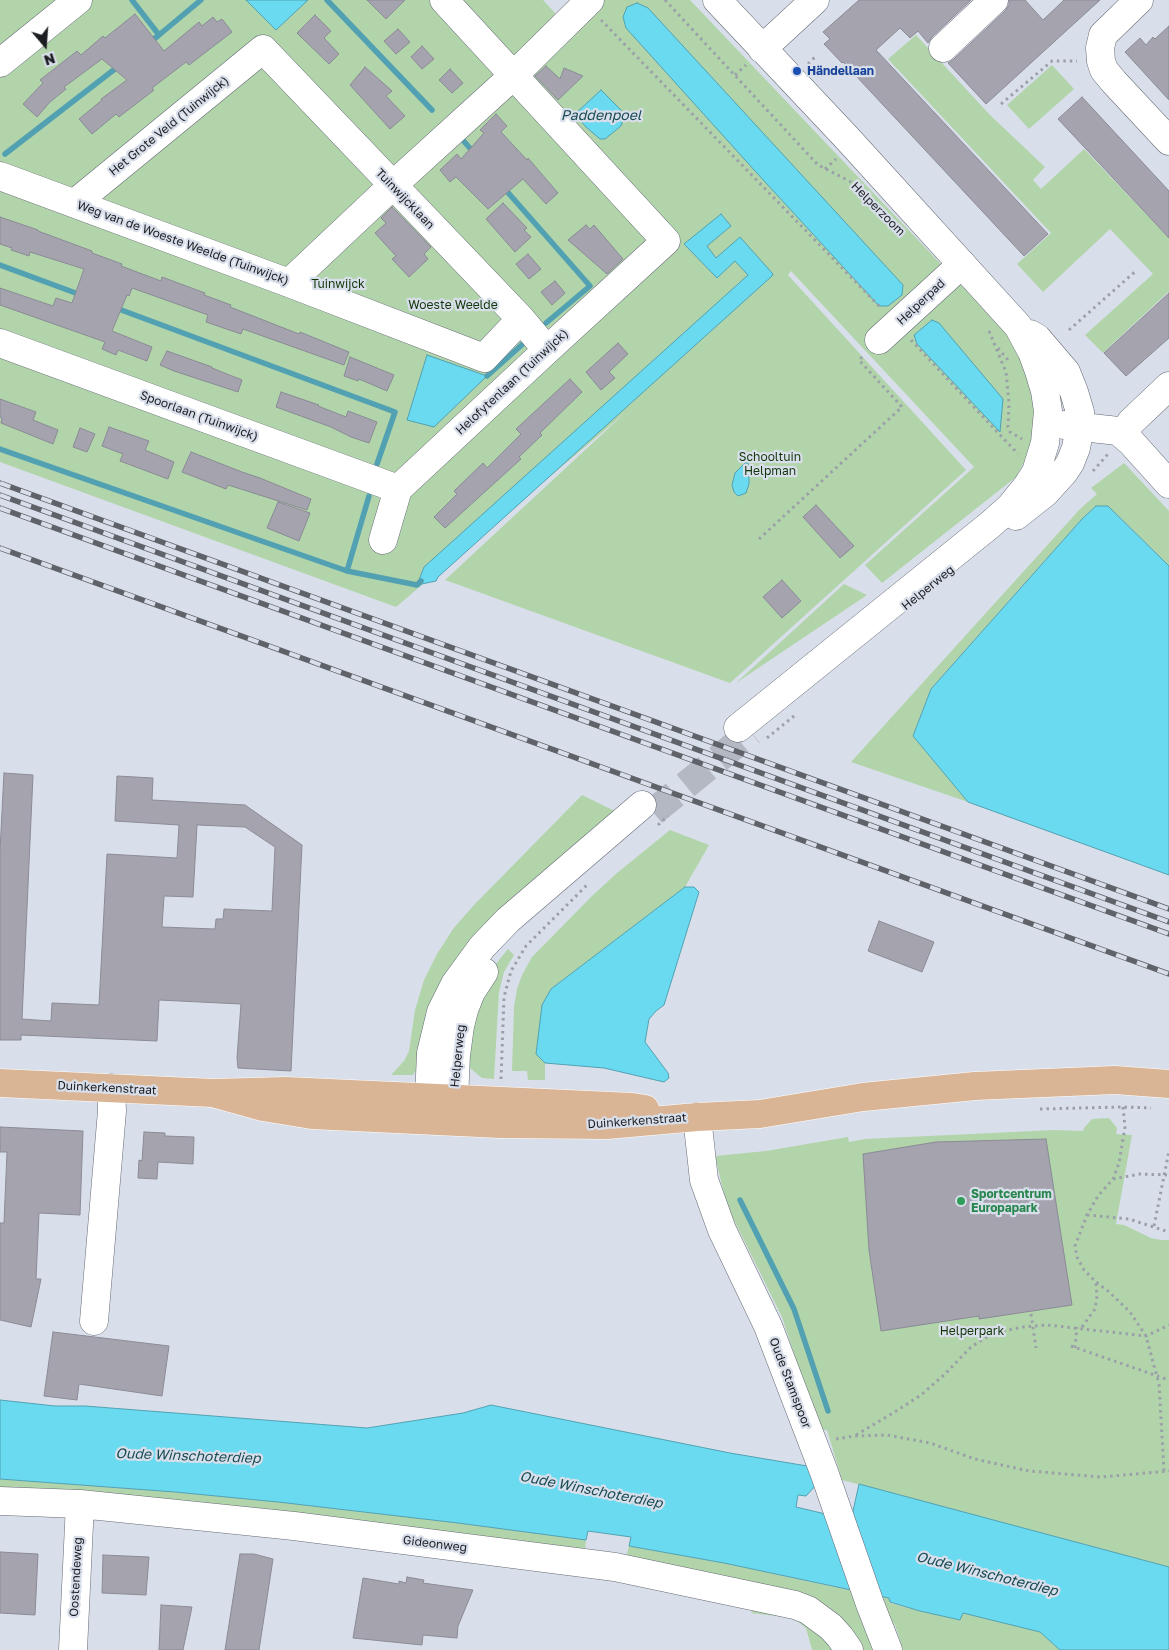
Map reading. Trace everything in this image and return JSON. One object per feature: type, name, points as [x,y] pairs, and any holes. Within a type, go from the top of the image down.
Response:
[{"type":"main road","points":[[697,1117],[760,1114],[858,1098],[975,1086],[1114,1080],[1164,1096]]},
{"type":"main road","name":"Duinkerkenstraat","points":[[0,1083],[214,1093],[280,1090],[441,1106],[501,1102],[632,1107],[697,1117]]},
{"type":"main road","name":"Duinkerkenstraat","points":[[441,1106],[500,1124],[607,1125],[697,1117]]},
{"type":"street","points":[[0,63],[78,0]]},
{"type":"street","points":[[444,0],[514,75]]},
{"type":"street","name":"Helperzoom","points":[[716,0],[847,138],[1018,326],[1032,352],[1045,391],[1048,425]]},
{"type":"street","points":[[762,49],[815,0]]},
{"type":"street","points":[[944,48],[994,0]]},
{"type":"street","points":[[1139,0],[1103,35],[1100,48],[1101,61],[1104,70],[1114,82],[1169,141]]},
{"type":"street","points":[[289,283],[514,75],[588,2]]},
{"type":"street","name":"Tuinwijcklaan","points":[[263,49],[521,320],[546,350]]},
{"type":"street","name":"Het Grote Veld (Tuinwijck)","points":[[75,203],[263,49]]},
{"type":"street","name":"Helofytenlaan (Tuinwijck)","points":[[398,489],[546,350],[666,241],[514,75]]},
{"type":"street","name":"Weg van de Woeste Weelde (Tuinwijck)","points":[[0,176],[289,283],[484,358],[521,320]]},
{"type":"street","name":"Helperpad","points":[[888,332],[962,264]]},
{"type":"street","name":"Helperzoom","points":[[1018,326],[1037,338],[1066,372],[1080,412],[1080,426]]},
{"type":"street","name":"Spoorlaan (Tuinwijck)","points":[[0,343],[398,489]]},
{"type":"street","points":[[1123,434],[1131,422],[1169,386]]},
{"type":"street","points":[[1048,425],[1110,429],[1123,434],[1169,484]]},
{"type":"street","name":"Helperweg","points":[[1048,425],[1045,443],[1036,472],[1010,507],[744,730],[1055,484],[1070,463],[1080,426]]},
{"type":"street","points":[[383,540],[398,489]]},
{"type":"street","name":"Helperweg","points":[[441,1106],[460,1026],[471,992],[491,961],[541,909],[590,863],[654,815]]},
{"type":"street","points":[[94,1322],[112,1111],[111,1088]]},
{"type":"street","name":"Oude Stamspoor","points":[[697,1117],[704,1180],[722,1230],[768,1326],[824,1472],[888,1650]]},
{"type":"street","name":"Gideonweg","points":[[0,1501],[80,1504],[294,1526],[615,1567],[795,1605],[808,1610],[831,1627],[849,1650]]},
{"type":"street","name":"Oostendeweg","points":[[73,1650],[80,1504]]},
{"type":"path","name":"Helperzoom","points":[[665,0],[818,166],[854,183],[861,190]]},
{"type":"path","points":[[588,2],[888,332],[1036,472]]},
{"type":"path","points":[[1002,104],[1052,60],[1101,61]]},
{"type":"path","points":[[1069,330],[1137,270]]},
{"type":"path","points":[[987,328],[996,345]]},
{"type":"path","points":[[759,539],[902,407],[859,360],[888,332]]},
{"type":"path","points":[[501,1102],[504,997],[511,971],[526,946],[591,882]]},
{"type":"path","points":[[1038,1109],[1123,1107],[1164,1096]]},
{"type":"path","points":[[1123,1107],[1123,1147],[1113,1179],[1098,1196],[1087,1216],[1075,1246],[1077,1257],[1084,1270],[1130,1312],[1146,1336],[1157,1376],[1163,1424],[1164,1471]]},
{"type":"path","points":[[1154,1226],[1169,1151]]},
{"type":"path","points":[[1113,1179],[1140,1174],[1169,1175]]},
{"type":"path","points":[[1087,1216],[1129,1218],[1169,1232]]},
{"type":"path","points":[[1096,1282],[1097,1296],[1095,1309],[1079,1327],[1073,1347],[1169,1380]]},
{"type":"path","points":[[1031,1314],[1036,1348]]},
{"type":"path","points":[[854,1436],[921,1394],[944,1375],[971,1346],[993,1333],[1047,1324],[1146,1336],[1169,1325]]},
{"type":"path","points":[[813,1443],[854,1436],[887,1435],[930,1443],[975,1459],[1029,1471],[1101,1477],[1169,1471]]},
{"type":"green space","name":"Tuinwijck","points":[[0,0],[543,0],[568,27],[596,0],[690,0],[1014,341],[1030,368],[1036,418],[1030,451],[1016,477],[882,583],[865,565],[974,467],[791,271],[788,275],[966,470],[730,683],[445,580],[625,413],[396,607],[0,462]],"holes":[[[939,323],[1000,417],[1000,431]]]},
{"type":"green space","points":[[916,35],[990,115],[1045,167],[1033,180],[1041,189],[1084,149],[1169,238],[1169,293],[1103,353],[1085,335],[1153,274],[1110,229],[1043,292],[1017,264],[1051,233],[888,59]]},
{"type":"green space","points":[[1052,65],[1074,89],[1029,129],[1007,105]]},
{"type":"green space","points":[[1124,463],[1169,511],[1169,566],[1108,506],[1096,506],[1082,519],[931,689],[913,736],[968,802],[851,762],[1080,509],[1097,494],[1091,488]]},
{"type":"green space","points":[[844,584],[867,595],[736,683]]},
{"type":"green space","points":[[582,795],[623,815],[490,925],[413,1075],[391,1075],[404,1061],[409,1051],[415,1010],[424,980],[437,954],[453,929],[473,906]]},
{"type":"green space","points":[[670,830],[709,845],[685,887],[551,989],[536,1054],[545,1063],[545,1080],[528,1080],[527,1071],[512,1071],[514,1007],[517,989],[532,957],[592,896]]},
{"type":"green space","points":[[508,949],[514,955],[504,972],[499,992],[494,1079],[482,1078],[471,1069],[464,1057],[487,975]]},
{"type":"green space","name":"Helperpark","points":[[1109,1118],[1117,1128],[1116,1134],[1132,1135],[1116,1224],[1124,1225],[1151,1238],[1169,1240],[1169,1567],[842,1480],[827,1430],[822,1430],[817,1425],[782,1317],[727,1206],[715,1156],[766,1151],[848,1137],[849,1142],[865,1139],[1055,1130],[1083,1131],[1092,1119]]},
{"type":"green space","points":[[0,1479],[175,1492],[458,1523],[586,1540],[585,1549],[0,1490]]},
{"type":"green space","points":[[629,1546],[724,1563],[858,1592],[881,1650],[862,1650],[853,1637],[625,1561]]},
{"type":"green space","points":[[878,1596],[889,1598],[890,1603],[960,1620],[963,1613],[1040,1632],[1060,1650],[903,1650],[895,1625],[886,1615]]},
{"type":"green space","points":[[761,1605],[801,1614],[835,1650],[812,1650],[806,1628],[793,1618],[751,1613]]},
{"type":"water","points":[[246,0],[308,0],[276,30]]},
{"type":"water","points":[[637,3],[648,8],[903,285],[902,295],[888,306],[879,306],[755,171],[626,28],[623,17],[627,7]]},
{"type":"water","name":"Paddenpoel","points":[[601,90],[621,110],[624,118],[621,126],[605,139],[600,139],[575,114]]},
{"type":"water","points":[[721,214],[731,226],[707,246],[716,258],[740,237],[773,274],[772,276],[438,577],[436,581],[417,585],[424,567],[748,275],[735,261],[717,278],[684,244]]},
{"type":"water","points":[[932,320],[939,323],[1003,399],[1000,432],[917,344],[914,335]]},
{"type":"water","points":[[427,355],[487,376],[434,427],[407,420]]},
{"type":"water","points":[[745,463],[748,463],[749,468],[749,484],[746,493],[738,496],[734,492],[732,485],[735,473]]},
{"type":"water","points":[[1096,506],[1108,506],[1169,566],[1169,875],[968,802],[913,736],[931,689],[1082,519]]},
{"type":"water","points":[[685,887],[694,887],[699,892],[664,1005],[649,1019],[645,1042],[668,1073],[669,1078],[664,1082],[604,1068],[545,1063],[536,1054],[542,1005],[551,989]]},
{"type":"water","name":"Oude Winschoterdiep","points":[[0,1400],[55,1406],[85,1406],[367,1428],[463,1413],[491,1405],[730,1453],[813,1467],[817,1484],[806,1496],[798,1495],[796,1507],[851,1520],[859,1484],[1169,1567],[1169,1650],[1060,1650],[1040,1632],[963,1613],[960,1620],[890,1602],[889,1598],[724,1563],[629,1546],[631,1537],[588,1531],[586,1540],[278,1502],[0,1479]]},
{"type":"building","points":[[367,0],[405,0],[386,19]]},
{"type":"building","points":[[859,0],[971,0],[928,43],[918,31],[910,38],[900,28],[876,50],[1048,234],[1024,256],[824,44],[830,39],[823,32]]},
{"type":"building","points":[[1009,0],[1025,0],[1043,20],[1064,0],[1100,0],[986,104],[948,63],[1005,11],[1009,5]]},
{"type":"building","points":[[135,14],[164,51],[199,22],[202,26],[213,17],[217,22],[222,19],[232,32],[189,65],[186,62],[119,117],[116,114],[92,134],[79,119],[101,99],[127,80],[102,59],[64,87],[66,89],[50,102],[37,117],[23,104],[43,83],[40,80],[77,51],[81,55],[103,36],[105,38]]},
{"type":"building","points":[[315,15],[331,31],[324,38],[339,54],[329,64],[297,33]]},
{"type":"building","points":[[1169,26],[1169,100],[1125,52],[1140,38],[1146,45],[1153,37],[1155,39]]},
{"type":"building","points":[[398,29],[410,42],[396,54],[384,41]]},
{"type":"building","points":[[422,46],[434,59],[422,69],[411,57]]},
{"type":"building","points":[[546,66],[560,79],[564,68],[583,76],[558,100],[535,76]]},
{"type":"building","points":[[365,67],[392,91],[386,96],[405,116],[390,129],[350,85]]},
{"type":"building","points":[[450,69],[463,83],[452,93],[439,80]]},
{"type":"building","points":[[1082,97],[1169,191],[1169,238],[1058,119]]},
{"type":"building","points":[[496,114],[507,126],[501,132],[527,160],[528,158],[558,193],[546,204],[523,179],[488,209],[456,177],[450,182],[440,170],[457,154],[461,159],[484,133],[480,130]]},
{"type":"building","points":[[503,203],[527,228],[524,230],[531,237],[515,252],[486,219]]},
{"type":"building","points":[[392,207],[431,247],[424,254],[428,259],[409,277],[392,259],[396,256],[375,233],[386,223],[381,218]]},
{"type":"building","points":[[0,217],[92,251],[92,253],[122,264],[121,266],[161,281],[162,277],[205,293],[204,295],[231,305],[230,307],[349,352],[344,365],[243,329],[241,334],[206,322],[208,315],[132,288],[129,296],[127,295],[112,331],[152,347],[147,361],[118,350],[116,355],[102,349],[105,342],[0,305],[0,288],[53,306],[56,298],[72,303],[84,269],[30,252],[29,256],[0,244]]},
{"type":"building","points":[[586,225],[590,229],[594,225],[623,259],[607,274],[568,240]]},
{"type":"building","points":[[528,254],[541,269],[529,279],[516,264]]},
{"type":"building","points":[[555,281],[565,293],[552,305],[541,292]]},
{"type":"building","points":[[1169,293],[1169,338],[1126,376],[1104,353]]},
{"type":"building","points":[[618,343],[628,354],[609,372],[615,378],[601,390],[586,372]]},
{"type":"building","points":[[167,351],[242,380],[238,392],[160,365]]},
{"type":"building","points":[[350,357],[394,375],[387,391],[359,379],[358,381],[344,376]]},
{"type":"building","points":[[570,379],[582,392],[540,433],[542,435],[519,457],[521,459],[445,528],[434,517],[457,494],[454,491],[483,463],[487,468],[521,434],[516,429]]},
{"type":"building","points":[[281,392],[319,405],[346,417],[348,411],[377,422],[369,443],[276,407]]},
{"type":"building","points":[[0,399],[36,412],[33,420],[58,430],[53,444],[1,423]]},
{"type":"building","points":[[109,427],[149,441],[145,450],[174,462],[168,479],[120,461],[123,454],[102,446]]},
{"type":"building","points":[[80,428],[95,434],[87,452],[73,447]]},
{"type":"building","points":[[191,452],[311,499],[307,510],[228,485],[226,489],[182,472]]},
{"type":"building","points":[[278,502],[310,513],[299,541],[267,528]]},
{"type":"building","points":[[816,505],[854,546],[840,558],[803,517]]},
{"type":"building","points":[[782,580],[801,601],[782,618],[763,597]]},
{"type":"building","points":[[4,773],[33,775],[22,1019],[51,1021],[52,1003],[99,1005],[107,854],[177,858],[179,825],[115,821],[117,776],[153,778],[152,800],[245,805],[302,845],[291,1071],[238,1068],[241,1004],[159,1000],[157,1041],[21,1035],[21,1040],[0,1040],[0,851]],"holes":[[[197,825],[245,827],[275,847],[272,911],[224,909],[223,919],[216,919],[215,929],[162,927],[164,896],[193,897]]]},
{"type":"building","points":[[879,921],[934,942],[922,972],[868,951]]},
{"type":"building","points":[[0,1127],[83,1131],[80,1215],[39,1213],[36,1279],[41,1279],[31,1327],[0,1320],[0,1223],[4,1223],[7,1152],[0,1152]]},
{"type":"building","points":[[144,1132],[165,1133],[165,1136],[194,1137],[193,1164],[158,1162],[157,1179],[138,1178],[139,1160],[142,1161]]},
{"type":"building","name":"Sportcentrum Europapark","points":[[1046,1139],[1072,1305],[979,1319],[979,1316],[881,1331],[869,1250],[863,1154],[936,1142]]},
{"type":"building","points":[[53,1332],[169,1346],[162,1396],[79,1384],[77,1400],[44,1396]]},
{"type":"building","points":[[0,1552],[38,1554],[35,1615],[0,1613]]},
{"type":"building","points":[[240,1554],[254,1554],[273,1559],[259,1650],[225,1650]]},
{"type":"building","points":[[103,1555],[149,1557],[146,1595],[102,1593]]},
{"type":"building","points":[[407,1577],[424,1580],[423,1583],[473,1590],[458,1626],[457,1638],[423,1635],[422,1645],[353,1638],[363,1578],[399,1584],[399,1581],[406,1583]]},
{"type":"building","points":[[161,1605],[192,1607],[183,1650],[159,1650]]},
{"type":"waterway","points":[[132,0],[159,35],[149,43]]},
{"type":"waterway","points":[[159,35],[201,0]]},
{"type":"waterway","points":[[327,0],[432,110]]},
{"type":"waterway","points":[[5,154],[120,65]]},
{"type":"waterway","points":[[461,138],[475,154]]},
{"type":"waterway","points":[[504,188],[590,286],[546,323]]},
{"type":"waterway","points":[[0,265],[81,295]]},
{"type":"waterway","points":[[116,308],[395,412],[377,464]]},
{"type":"waterway","points":[[487,376],[525,342]]},
{"type":"waterway","points":[[0,449],[347,571],[417,585],[421,581]]},
{"type":"waterway","points":[[347,571],[369,496]]},
{"type":"waterway","points":[[740,1200],[794,1309],[828,1411]]},
{"type":"tunnel","points":[[653,812],[751,732]]},
{"type":"railway","points":[[0,483],[1169,909]]},
{"type":"railway","points":[[0,495],[1169,922]]},
{"type":"railway","points":[[0,508],[1169,934]]},
{"type":"railway","points":[[0,548],[1169,974]]},
{"type":"place","name":"Händellaan","points":[[797,71]]},
{"type":"place","name":"Sportcentrum Europapark","points":[[961,1201]]},
{"type":"park label","name":"Woeste Weelde","points":[[453,305]]},
{"type":"park label","name":"Schooltuin Helpman","points":[[770,464]]}]
